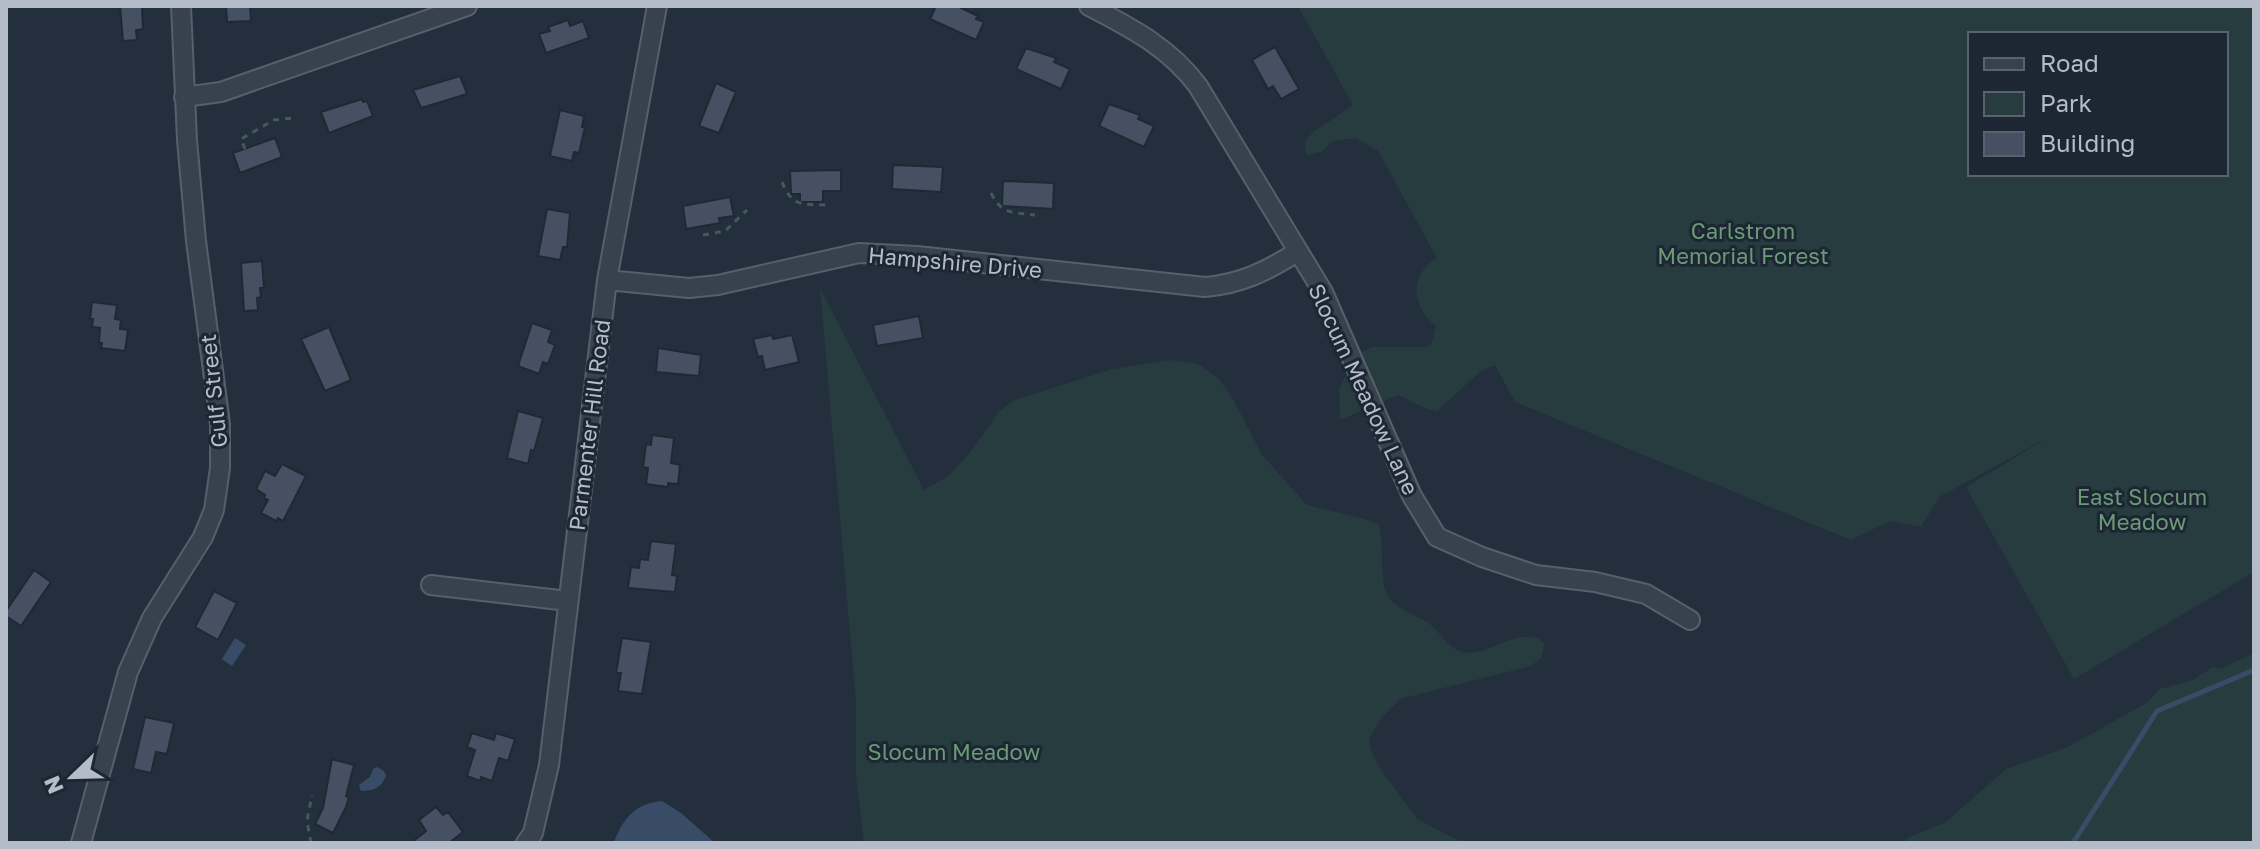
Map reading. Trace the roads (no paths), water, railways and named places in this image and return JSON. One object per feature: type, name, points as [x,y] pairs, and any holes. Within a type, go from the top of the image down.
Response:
[{"type":"street","name":"Gulf Street","points":[[81,843],[128,672],[152,618],[203,537],[214,510],[220,468],[220,424],[196,241],[184,97],[181,6]]},
{"type":"street","points":[[184,97],[221,92],[467,6]]},
{"type":"street","name":"Parmenter Hill Road","points":[[526,843],[533,833],[549,765],[607,280],[657,6]]},
{"type":"street","name":"Slocum Meadow Lane","points":[[1089,6],[1153,40],[1185,68],[1336,317],[1412,496],[1437,537],[1482,557],[1536,575],[1595,582],[1646,594],[1690,620]]},
{"type":"street","name":"Hampshire Drive","points":[[607,280],[689,288],[718,285],[859,253],[917,256],[1205,287],[1232,284],[1258,275],[1297,252]]},
{"type":"street","points":[[431,585],[519,598],[568,601]]},
{"type":"water","points":[[235,638],[246,645],[232,666],[222,659]]},
{"type":"water","points":[[377,767],[386,776],[382,783],[376,788],[361,791],[359,785]]},
{"type":"water","points":[[662,801],[715,843],[614,843],[631,814],[645,805]]},
{"type":"waterway","points":[[2073,843],[2157,711],[2254,670]]},
{"type":"park label","name":"Carlstrom Memorial Forest","points":[[1743,242]]},
{"type":"park label","name":"East Slocum Meadow","points":[[2142,508]]},
{"type":"park label","name":"Slocum Meadow","points":[[954,751]]}]
